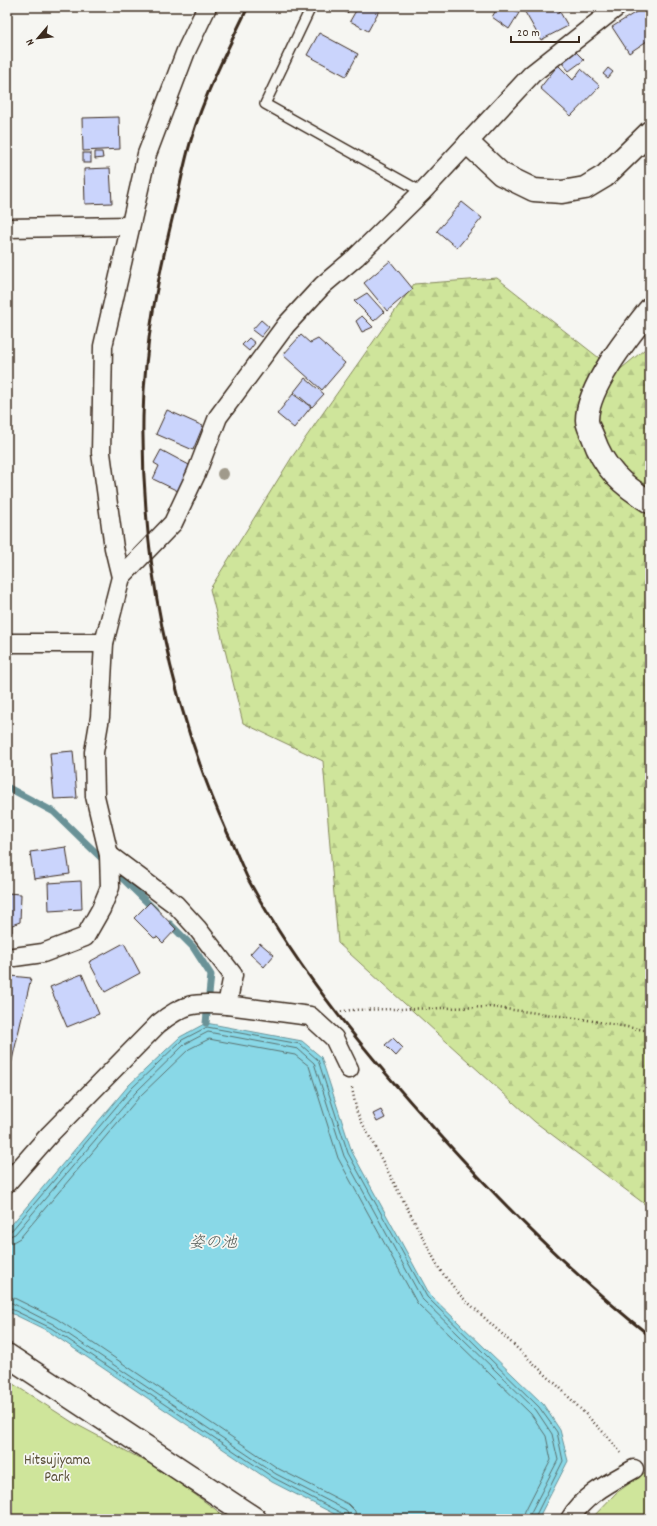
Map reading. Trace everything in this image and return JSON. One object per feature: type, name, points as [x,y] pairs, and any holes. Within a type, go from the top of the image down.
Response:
[{"type":"street","points":[[7,958],[43,953],[84,937],[101,909],[110,887],[109,855],[95,788],[94,752],[100,717],[104,643],[121,577],[114,548],[102,454],[103,346],[148,154],[166,99],[186,51],[207,7]]},
{"type":"street","points":[[121,577],[173,523],[196,474],[218,417],[286,325],[323,285],[356,257],[422,192],[532,74],[617,7]]},
{"type":"street","points":[[468,144],[501,174],[534,190],[562,192],[585,188],[605,176],[650,132]]},
{"type":"street","points":[[7,228],[130,226]]},
{"type":"street","points":[[650,309],[618,349],[592,398],[587,420],[597,450],[612,473],[629,489],[650,502]]},
{"type":"street","points":[[7,643],[104,643]]},
{"type":"street","points":[[109,855],[176,905],[197,928],[233,975],[227,1005]]},
{"type":"street","points":[[7,1183],[50,1134],[158,1024],[170,1014],[184,1007],[200,1003],[310,1016],[334,1038],[349,1069]]},
{"type":"street","points":[[7,1355],[255,1519]]},
{"type":"street","points":[[570,1519],[576,1509],[600,1489],[634,1469]]},
{"type":"lane","points":[[311,7],[265,104],[422,192]]},
{"type":"path","points":[[310,1016],[351,1010],[490,1007],[576,1018],[650,1031]]},
{"type":"path","points":[[349,1069],[356,1113],[440,1270],[460,1295],[560,1388],[606,1435],[634,1469]]},
{"type":"path","points":[[642,1519],[650,1516]]},
{"type":"green space","points":[[497,278],[617,372],[650,345],[650,1208],[535,1122],[338,943],[323,761],[243,723],[210,589],[292,457],[414,284]]},
{"type":"green space","name":"Hitsujiyama Park","points":[[7,1380],[72,1422],[158,1468],[229,1519],[7,1519]]},
{"type":"green space","points":[[650,1469],[650,1519],[591,1519],[616,1493]]},
{"type":"water","name":"姿の池","points":[[206,1023],[302,1041],[321,1057],[352,1152],[430,1295],[543,1404],[560,1430],[568,1461],[538,1519],[344,1519],[272,1482],[48,1331],[7,1311],[7,1230],[129,1085],[180,1037]]},
{"type":"building","points":[[337,7],[351,7],[347,13]]},
{"type":"building","points":[[358,7],[381,7],[368,31],[350,21]]},
{"type":"building","points":[[498,7],[509,7],[519,13],[509,29],[492,17]]},
{"type":"building","points":[[522,7],[557,7],[568,26],[541,40]]},
{"type":"building","points":[[644,7],[650,7],[650,39],[629,53],[612,27]]},
{"type":"building","points":[[319,33],[358,54],[346,76],[307,55]]},
{"type":"building","points":[[574,50],[584,60],[569,71],[561,62]]},
{"type":"building","points":[[558,65],[573,80],[581,69],[600,86],[571,116],[540,88]]},
{"type":"building","points":[[608,68],[613,72],[608,78],[603,74]]},
{"type":"building","points":[[119,117],[120,149],[83,151],[82,118]]},
{"type":"building","points":[[95,152],[102,152],[103,158],[95,159]]},
{"type":"building","points":[[83,153],[91,153],[91,163],[83,163]]},
{"type":"building","points":[[110,168],[112,203],[85,204],[84,169]]},
{"type":"building","points":[[462,202],[482,218],[457,248],[437,231]]},
{"type":"building","points":[[390,261],[413,289],[387,311],[364,283]]},
{"type":"building","points":[[367,293],[384,312],[374,321],[354,301]]},
{"type":"building","points":[[362,316],[373,327],[362,332],[356,321]]},
{"type":"building","points":[[261,320],[269,327],[261,337],[252,330]]},
{"type":"building","points":[[301,335],[310,343],[318,339],[345,363],[322,390],[283,355]]},
{"type":"building","points":[[249,338],[255,343],[249,351],[242,345]]},
{"type":"building","points":[[305,378],[324,394],[312,407],[294,392]]},
{"type":"building","points":[[293,394],[311,407],[294,428],[277,414]]},
{"type":"building","points":[[167,410],[203,426],[193,450],[156,434]]},
{"type":"building","points":[[161,450],[191,466],[178,491],[153,479],[159,466],[154,463]]},
{"type":"building","points":[[73,751],[77,798],[54,799],[50,753]]},
{"type":"building","points":[[66,847],[70,874],[34,879],[30,852]]},
{"type":"building","points":[[81,881],[82,909],[49,911],[48,883]]},
{"type":"building","points":[[7,893],[21,894],[20,922],[12,925],[12,932],[7,931]]},
{"type":"building","points":[[150,902],[176,929],[163,943],[157,937],[154,938],[134,918]]},
{"type":"building","points":[[124,943],[140,973],[105,992],[89,962]]},
{"type":"building","points":[[260,943],[274,955],[264,967],[250,954]]},
{"type":"building","points":[[82,974],[99,1014],[67,1027],[50,987]]},
{"type":"building","points":[[11,976],[31,978],[7,1082],[7,995]]},
{"type":"building","points":[[393,1038],[403,1048],[396,1056],[385,1045]]},
{"type":"building","points":[[381,1110],[385,1118],[377,1122],[373,1114]]},
{"type":"waterway","points":[[7,787],[54,812],[155,910]]},
{"type":"waterway","points":[[170,924],[193,947],[211,975],[206,1023]]},
{"type":"railway","points":[[248,7],[209,89],[196,123],[189,147],[164,253],[149,335],[146,362],[143,417],[144,471],[147,524],[153,577],[162,629],[174,681],[189,732],[207,783],[249,881],[269,915],[313,982],[362,1046],[414,1106],[490,1189],[594,1290],[650,1336]]}]
